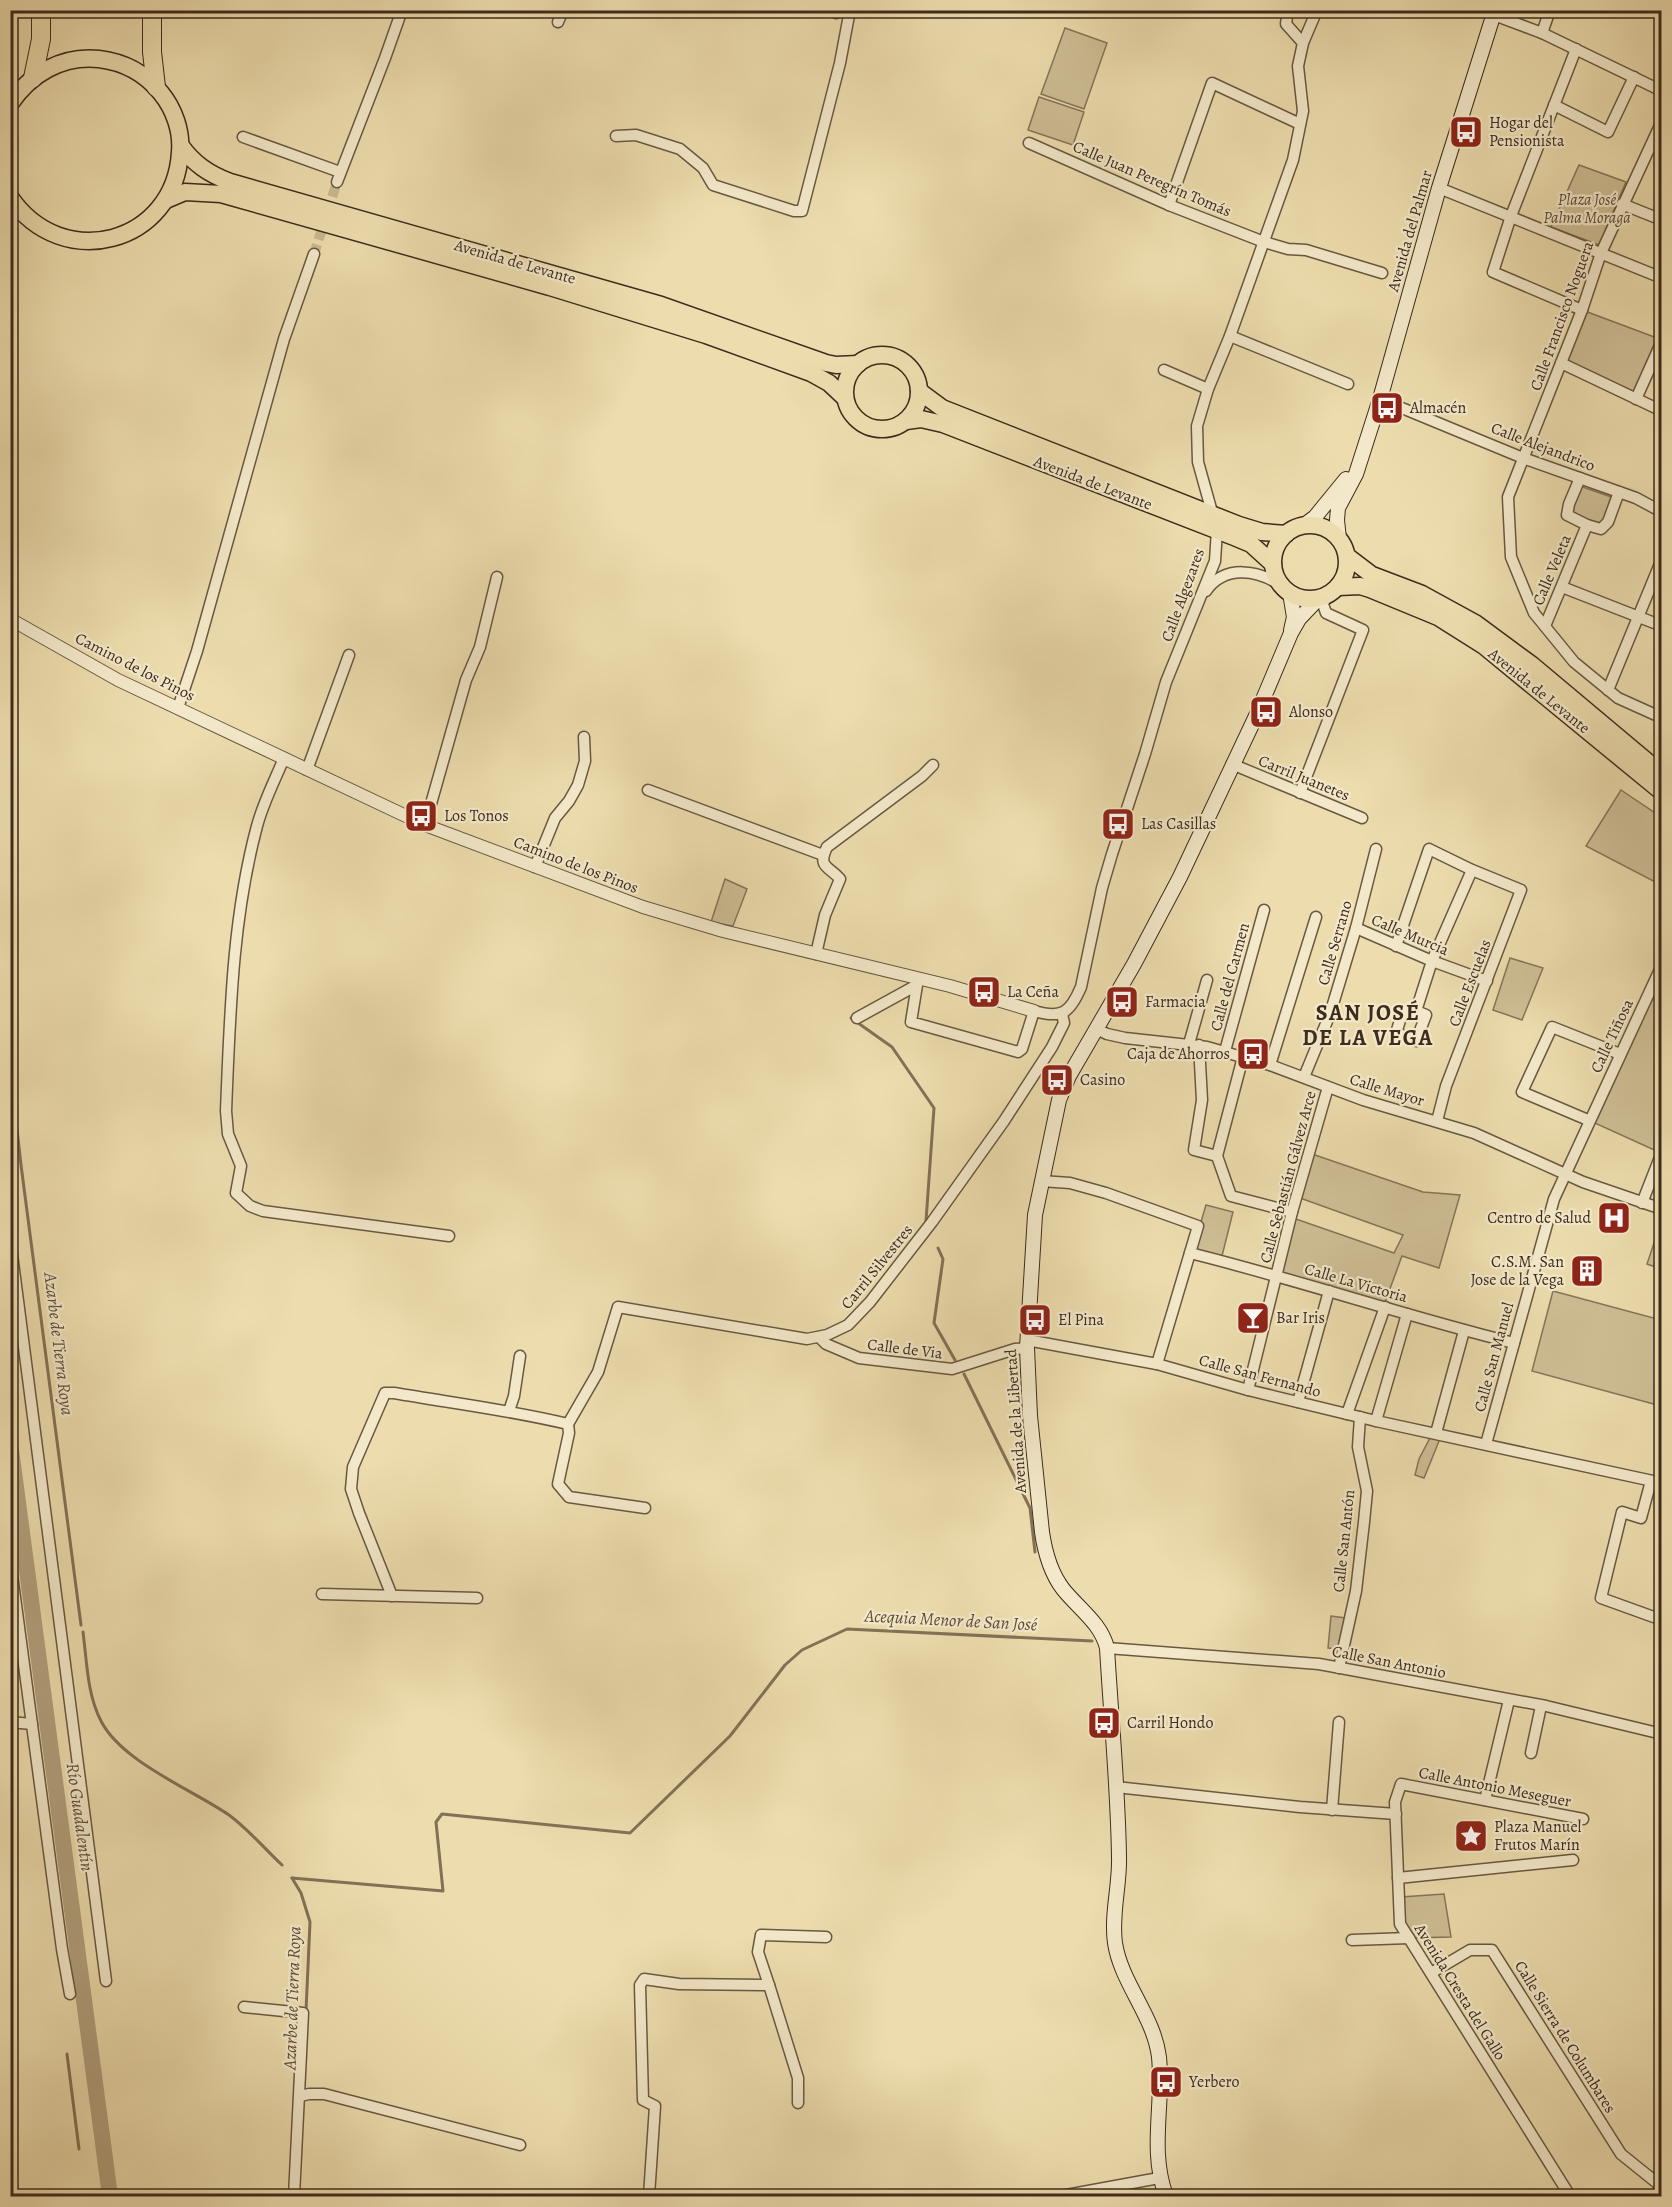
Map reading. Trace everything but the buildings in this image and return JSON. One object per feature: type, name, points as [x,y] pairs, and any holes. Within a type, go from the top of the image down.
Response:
[{"type":"highway","points":[[33,78],[41,39],[40,10]]},
{"type":"highway","points":[[152,10],[152,52],[156,87]]},
{"type":"main road","name":"Avenida del Palmar","points":[[1339,539],[1338,508],[1352,483],[1380,399],[1439,188],[1495,13]]},
{"type":"main road","points":[[10,197],[33,222],[54,235],[79,241],[104,240],[119,236],[139,226],[166,200],[177,174],[181,146],[174,114],[164,97],[156,87],[136,71],[124,65],[96,58],[68,61],[44,70],[33,78],[11,103]]},
{"type":"main road","name":"Avenida de Levante","points":[[181,146],[205,171],[230,182],[651,302],[826,363],[858,364]]},
{"type":"main road","name":"Avenida de Levante","points":[[166,200],[185,192],[221,194],[550,286],[706,335],[811,373],[829,383],[845,398]]},
{"type":"main road","points":[[877,356],[897,358],[913,372],[919,391],[917,405],[906,421],[888,429],[869,427],[853,416],[845,398],[846,383],[853,370],[858,364],[877,356]]},
{"type":"main road","name":"Avenida de Levante","points":[[919,391],[942,408],[1216,523],[1251,544],[1273,564]]},
{"type":"main road","name":"Avenida de Levante","points":[[906,421],[921,419],[942,424],[1216,523],[1286,534]]},
{"type":"main road","name":"Avenida del Palmar","points":[[1303,526],[1315,516],[1359,460]]},
{"type":"main road","points":[[1303,526],[1323,527],[1339,539],[1347,556],[1346,572],[1328,593],[1304,599],[1286,590],[1273,564],[1275,551],[1286,534],[1303,526]]},
{"type":"main road","name":"Avenida de Levante","points":[[1347,556],[1372,575],[1428,597],[1475,622],[1532,665],[1662,774]]},
{"type":"main road","name":"Avenida de Levante","points":[[1328,593],[1360,586],[1438,617],[1467,634],[1522,676],[1662,792]]},
{"type":"main road","name":"Avenida de la Libertad","points":[[1286,590],[1294,617],[1291,633]]},
{"type":"main road","name":"Avenida de la Libertad","points":[[1166,2196],[1159,2178],[1157,2156],[1160,2084],[1158,2049],[1150,2026],[1119,1961],[1114,1940],[1119,1860],[1107,1648],[1100,1629],[1056,1579],[1044,1548],[1030,1416],[1027,1344],[1034,1226],[1041,1181],[1062,1091],[1162,912],[1234,765],[1291,633],[1299,620],[1328,593]]},
{"type":"street","points":[[243,137],[339,177],[386,58],[402,10]]},
{"type":"street","points":[[558,22],[563,10]]},
{"type":"street","points":[[830,10],[836,13],[843,10]]},
{"type":"street","points":[[616,136],[636,135],[673,145],[703,168],[712,185],[794,211],[802,211],[840,63],[850,10]]},
{"type":"street","points":[[1288,10],[1286,24],[1303,43]]},
{"type":"street","name":"Calle Algezares","points":[[1062,1014],[1074,1002],[1081,987],[1102,888],[1112,854],[1163,693],[1215,561],[1216,523],[1202,481],[1196,445],[1197,426],[1208,389],[1230,336],[1293,160],[1303,111],[1298,66],[1303,43],[1317,10]]},
{"type":"street","points":[[1542,33],[1550,10]]},
{"type":"street","points":[[1495,13],[1662,91]]},
{"type":"street","points":[[1576,49],[1511,216],[1493,272],[1582,310]]},
{"type":"street","points":[[1554,105],[1608,132],[1634,77]]},
{"type":"street","points":[[1169,205],[1212,83],[1300,124]]},
{"type":"street","name":"Calle Francisco Noguera","points":[[1660,712],[1618,698],[1574,662],[1534,613],[1511,557],[1508,497],[1582,310],[1601,253],[1662,121]]},
{"type":"street","name":"Calle Juan Peregrín Tomás","points":[[1029,143],[1169,205],[1264,242],[1288,249],[1306,250],[1382,273]]},
{"type":"street","points":[[1439,188],[1662,278]]},
{"type":"street","points":[[1622,204],[1662,220]]},
{"type":"street","points":[[177,708],[197,651],[284,339],[314,254]]},
{"type":"street","points":[[1230,336],[1348,384]]},
{"type":"street","points":[[1636,399],[1660,346]]},
{"type":"street","points":[[1561,363],[1662,411]]},
{"type":"street","points":[[1164,369],[1208,389]]},
{"type":"street","name":"Calle Alejandrico","points":[[1380,399],[1523,458],[1635,498],[1662,512]]},
{"type":"street","name":"Calle Veleta","points":[[1580,478],[1567,515],[1587,525],[1601,528],[1608,522],[1619,492]]},
{"type":"street","name":"Calle Veleta","points":[[1545,626],[1587,525]]},
{"type":"street","points":[[1608,690],[1662,560]]},
{"type":"street","points":[[1201,598],[1215,581],[1234,572],[1257,574],[1286,590]]},
{"type":"street","points":[[425,825],[466,680],[480,647],[497,577]]},
{"type":"street","points":[[1562,587],[1662,626]]},
{"type":"street","points":[[1300,794],[1363,630],[1326,613],[1323,604],[1328,593]]},
{"type":"street","name":"Camino de los Pinos","points":[[10,619],[104,672],[308,770],[425,825],[535,867],[643,907],[723,931],[1052,1016],[1062,1014]]},
{"type":"street","points":[[308,770],[349,655]]},
{"type":"street","points":[[535,867],[555,818],[578,785],[585,761],[584,737]]},
{"type":"street","points":[[284,758],[257,824],[242,897],[233,973],[226,1111],[228,1134],[241,1166],[236,1193],[250,1206],[263,1211],[449,1236]]},
{"type":"street","points":[[816,954],[825,915],[840,879],[828,871],[823,864],[823,855],[827,847],[922,776],[933,765]]},
{"type":"street","name":"Carril Juanetes","points":[[1234,765],[1362,818]]},
{"type":"street","points":[[648,790],[823,855]]},
{"type":"street","name":"Calle Serrano","points":[[1304,1077],[1330,1014],[1356,928],[1376,849]]},
{"type":"street","points":[[1396,946],[1429,849],[1472,870],[1432,961],[1416,1011]]},
{"type":"street","name":"Calle Escuelas","points":[[1437,1121],[1446,1086],[1521,890],[1472,870]]},
{"type":"street","name":"Calle del Carmen","points":[[1225,1051],[1264,910]]},
{"type":"street","points":[[1270,1065],[1317,917]]},
{"type":"street","name":"Calle Murcia","points":[[1356,928],[1432,961],[1487,981]]},
{"type":"street","name":"Calle Tiñosa","points":[[1564,1174],[1662,965]]},
{"type":"street","points":[[1208,980],[1194,1045],[1202,1101],[1194,1150],[1217,1156]]},
{"type":"street","points":[[918,982],[911,1022],[1018,1052],[1022,1049],[1034,1011]]},
{"type":"street","points":[[858,1018],[918,982]]},
{"type":"street","name":"Carril Silvestres","points":[[568,1424],[598,1372],[618,1307],[807,1339],[828,1335],[848,1325],[870,1302],[932,1222],[1040,1066],[1064,1023],[1062,1014]]},
{"type":"street","points":[[1588,1120],[1522,1092],[1552,1026],[1620,1054]]},
{"type":"street","name":"Calle Mayor","points":[[1096,1029],[1125,1038],[1194,1045],[1225,1051],[1270,1065],[1373,1103],[1483,1137],[1564,1174],[1662,1209]]},
{"type":"street","points":[[1243,1057],[1217,1156],[1231,1196],[1292,1212]]},
{"type":"street","name":"Calle Sebastián Gálvez Arce","points":[[1248,1390],[1292,1212],[1328,1087]]},
{"type":"street","points":[[1642,1203],[1662,1152]]},
{"type":"street","name":"Calle San Manuel","points":[[1486,1444],[1549,1211],[1564,1174]]},
{"type":"street","points":[[1041,1181],[1070,1183],[1088,1188],[1198,1226],[1157,1364]]},
{"type":"street","points":[[10,1239],[106,1981]]},
{"type":"street","name":"Calle La Victoria","points":[[1190,1253],[1276,1275],[1464,1331],[1514,1343]]},
{"type":"street","points":[[1298,1402],[1329,1291]]},
{"type":"street","points":[[1347,1414],[1384,1307]]},
{"type":"street","points":[[1376,1421],[1407,1314]]},
{"type":"street","points":[[1436,1433],[1464,1331]]},
{"type":"street","name":"Calle de Via","points":[[819,1337],[826,1344],[859,1358],[952,1370],[1027,1344]]},
{"type":"street","name":"Calle San Fernando","points":[[1027,1344],[1157,1364],[1248,1390],[1376,1421],[1656,1482]]},
{"type":"street","points":[[509,1411],[514,1396],[520,1356]]},
{"type":"street","points":[[392,1596],[351,1489],[353,1467],[385,1393],[533,1415],[568,1424],[569,1433],[558,1484],[569,1497],[645,1508]]},
{"type":"street","name":"Calle San Antón","points":[[1339,1668],[1356,1591],[1367,1491],[1358,1447],[1360,1417]]},
{"type":"street","points":[[1656,1482],[1641,1518],[1622,1512],[1601,1598],[1662,1620]]},
{"type":"street","points":[[10,1560],[70,1994]]},
{"type":"street","points":[[322,1594],[477,1598]]},
{"type":"street","name":"Calle San Antonio","points":[[1107,1648],[1319,1664],[1541,1706],[1662,1734]]},
{"type":"street","points":[[1485,1800],[1509,1700]]},
{"type":"street","points":[[1531,1754],[1541,1706]]},
{"type":"street","points":[[10,1722],[32,1724]]},
{"type":"street","points":[[1332,1810],[1339,1722]]},
{"type":"street","name":"Calle Antonio Meseguer","points":[[1401,1784],[1583,1819]]},
{"type":"street","name":"Avenida Cresta del Gallo","points":[[1401,1784],[1395,1802],[1400,1924],[1564,2194]]},
{"type":"street","points":[[1116,1787],[1332,1810],[1396,1814]]},
{"type":"street","points":[[1398,1878],[1573,1860]]},
{"type":"street","points":[[798,2103],[798,2078],[758,1952],[761,1935],[826,1937]]},
{"type":"street","points":[[1352,1940],[1409,1938]]},
{"type":"street","name":"Calle Sierra de Columbares","points":[[1431,1973],[1470,1950],[1492,1950],[1622,2154],[1662,2187]]},
{"type":"street","points":[[649,2196],[655,2106],[644,2100],[640,1985],[644,1979],[679,1984],[769,1985]]},
{"type":"street","points":[[244,2007],[303,2013],[294,2196]]},
{"type":"street","points":[[300,2097],[309,2094],[324,2094],[520,2145]]},
{"type":"street","points":[[1061,2196],[1159,2178]]},
{"type":"green space","points":[[1065,28],[1107,43],[1084,109],[1041,94]]},
{"type":"green space","points":[[1039,97],[1084,112],[1073,145],[1028,130]]},
{"type":"green space","name":"Plaza José Palma Moraga","points":[[1579,165],[1626,182],[1599,245],[1551,227]]},
{"type":"green space","points":[[1582,310],[1657,338],[1635,392],[1561,363]]},
{"type":"green space","points":[[1577,485],[1617,499],[1601,529],[1572,518]]},
{"type":"green space","points":[[1621,790],[1661,817],[1661,885],[1586,846]]},
{"type":"green space","points":[[725,879],[747,889],[733,926],[711,922]]},
{"type":"green space","points":[[1510,958],[1543,968],[1522,1020],[1493,1010]]},
{"type":"green space","points":[[1661,963],[1661,1153],[1588,1120]]},
{"type":"green space","points":[[1312,1154],[1423,1192],[1460,1195],[1439,1268],[1402,1256],[1384,1305],[1278,1274],[1293,1218],[1394,1253],[1403,1235],[1300,1198]]},
{"type":"green space","points":[[1206,1205],[1233,1212],[1221,1260],[1192,1252]]},
{"type":"green space","points":[[1660,1225],[1662,1225],[1661,1269],[1647,1264]]},
{"type":"green space","points":[[1553,1291],[1661,1320],[1661,1406],[1532,1371]]},
{"type":"green space","points":[[1436,1437],[1439,1441],[1424,1478],[1415,1475],[1419,1459],[1430,1438]]},
{"type":"green space","points":[[1331,1616],[1345,1618],[1339,1649],[1328,1648]]},
{"type":"green space","points":[[1444,1894],[1451,1937],[1409,1938],[1400,1924],[1401,1897]]},
{"type":"waterway","points":[[851,1018],[892,1047],[934,1108],[926,1221]]},
{"type":"waterway","name":"Azarbe de Tierra Roya","points":[[10,1067],[81,1625]]},
{"type":"waterway","points":[[938,1248],[943,1259],[934,1323],[955,1360]]},
{"type":"waterway","points":[[964,1374],[1030,1508],[1035,1552]]},
{"type":"waterway","name":"Río Guadalentín","points":[[10,1442],[110,2196]]},
{"type":"waterway","name":"Acequia Menor de San José","points":[[292,1878],[443,1891],[436,1822],[442,1814],[630,1833],[730,1736],[785,1665],[802,1650],[847,1629],[1092,1641]]},
{"type":"waterway","name":"Azarbe de Tierra Roya","points":[[83,1632],[93,1700],[96,1711],[111,1736],[141,1762],[229,1815],[282,1865]]},
{"type":"waterway","name":"Azarbe de Tierra Roya","points":[[292,1878],[301,1893],[310,1922],[306,2011]]},
{"type":"waterway","points":[[67,2054],[79,2149]]},
{"type":"tunnel","points":[[314,254],[337,182]]},
{"type":"place","name":"Hogar del Pensionista","points":[[1466,132]]},
{"type":"place","name":"Almacén","points":[[1387,408]]},
{"type":"place","name":"Alonso","points":[[1266,712]]},
{"type":"place","name":"Los Tonos","points":[[421,816]]},
{"type":"place","name":"Las Casillas","points":[[1118,824]]},
{"type":"place","name":"La Ceña","points":[[984,992]]},
{"type":"place","name":"Farmacia","points":[[1122,1002]]},
{"type":"place","name":"Caja de Ahorros","points":[[1253,1054]]},
{"type":"place","name":"Casino","points":[[1057,1080]]},
{"type":"place","name":"Centro de Salud","points":[[1614,1218]]},
{"type":"place","name":"C.S.M. San Jose de la Vega","points":[[1587,1271]]},
{"type":"place","name":"Bar Iris","points":[[1253,1318]]},
{"type":"place","name":"El Pina","points":[[1035,1320]]},
{"type":"place","name":"Carril Hondo","points":[[1104,1723]]},
{"type":"place","name":"Plaza Manuel Frutos Marín","points":[[1471,1836]]},
{"type":"place","name":"Yerbero","points":[[1166,2082]]},
{"type":"district","name":"SAN JOSÉ DE LA VEGA","points":[[1368,1026]]}]
